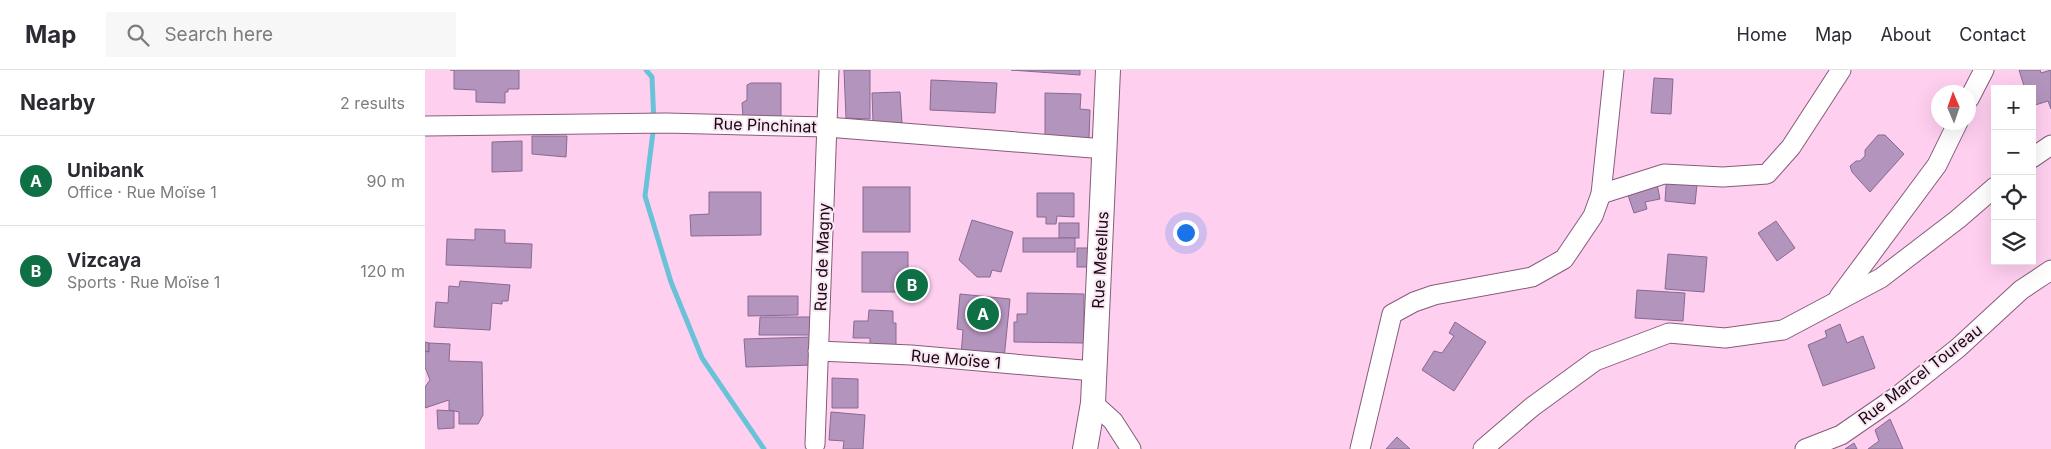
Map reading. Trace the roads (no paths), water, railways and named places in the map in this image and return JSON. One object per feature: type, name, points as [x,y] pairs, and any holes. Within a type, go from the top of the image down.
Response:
[{"type":"street","name":"Rue de Magny","points":[[815,444],[829,70]]},
{"type":"street","name":"Rue Metellus","points":[[1085,449],[1093,403],[1108,70]]},
{"type":"street","points":[[1360,449],[1392,314],[1414,302],[1433,295],[1532,277],[1565,259],[1593,216],[1601,194],[1614,70]]},
{"type":"street","points":[[1601,194],[1664,174],[1723,177],[1767,174],[1791,147],[1841,70]]},
{"type":"street","points":[[1976,85],[1984,70]]},
{"type":"street","name":"Rue Pinchinat","points":[[425,126],[667,122],[827,127],[1105,149]]},
{"type":"street","points":[[1835,302],[1937,165],[1953,130]]},
{"type":"street","points":[[2036,155],[2051,145]]},
{"type":"street","points":[[1483,449],[1532,407],[1595,361],[1669,333],[1725,338],[1783,330],[1881,278],[1991,190]]},
{"type":"street","name":"Rue Marcel Toureau","points":[[1805,449],[1841,435],[1899,395],[1958,348],[2021,290],[2051,270]]},
{"type":"street","name":"Rue Moïse 1","points":[[818,351],[911,355],[1094,371]]},
{"type":"street","points":[[1093,403],[1113,421],[1131,449]]},
{"type":"waterway","points":[[646,70],[652,77],[654,124],[645,196],[671,282],[702,358],[764,449]]},
{"type":"place","name":"Vizcaya","points":[[912,285]]},
{"type":"place","name":"Unibank","points":[[983,314]]}]
